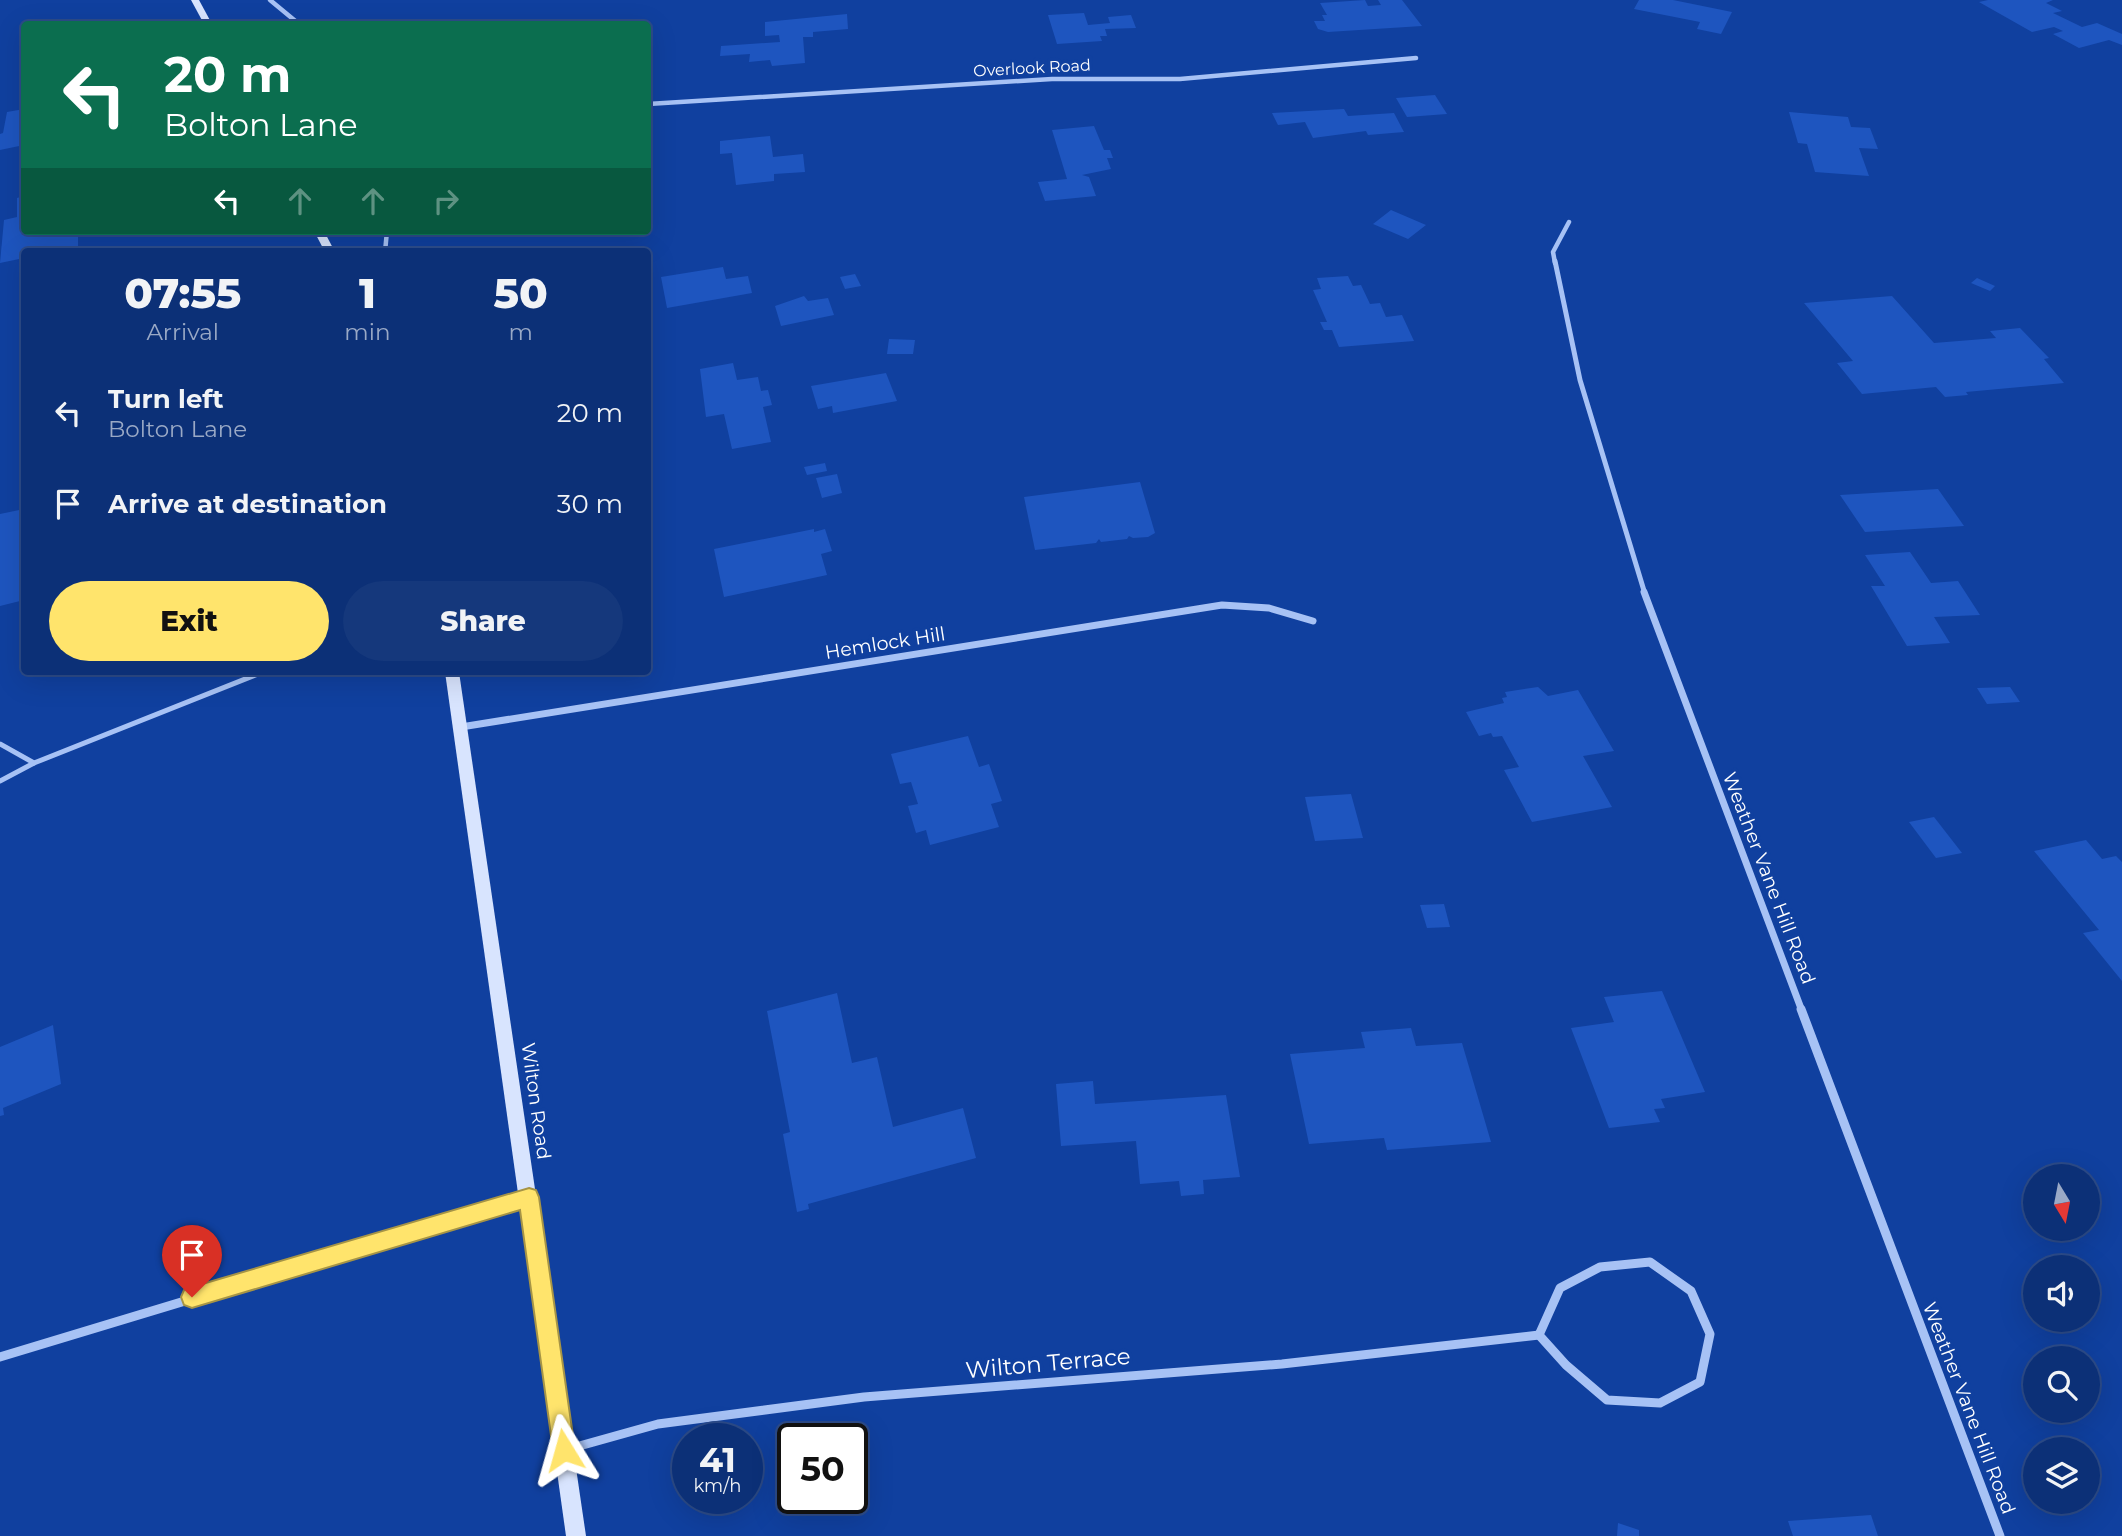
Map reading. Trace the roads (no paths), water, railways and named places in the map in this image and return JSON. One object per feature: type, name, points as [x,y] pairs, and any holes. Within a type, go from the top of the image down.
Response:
[{"type":"main road","points":[[195,0],[206,21]]},
{"type":"main road","name":"Wilton Road","points":[[452,675],[576,1536]]},
{"type":"street","points":[[270,0],[295,21]]},
{"type":"street","name":"Overlook Road","points":[[651,104],[1052,79],[1180,79],[1332,68],[1416,58]]},
{"type":"street","name":"Weather Vane Hill Road","points":[[1569,222],[1553,252],[1580,380],[1645,594],[2000,1536]]},
{"type":"street","name":"Hemlock Hill","points":[[461,727],[1222,605],[1257,604],[1286,609],[1313,621]]},
{"type":"street","points":[[0,1357],[529,1197]]},
{"type":"street","points":[[1650,1262],[1691,1291],[1710,1334],[1700,1382],[1660,1404],[1607,1400],[1566,1365],[1539,1335],[1560,1288],[1601,1267],[1650,1262]]},
{"type":"street","name":"Wilton Terrace","points":[[564,1450],[658,1424],[864,1397],[1282,1364],[1539,1335]]},
{"type":"lane","points":[[0,781],[34,763],[255,675]]},
{"type":"lane","points":[[0,744],[34,763]]}]
